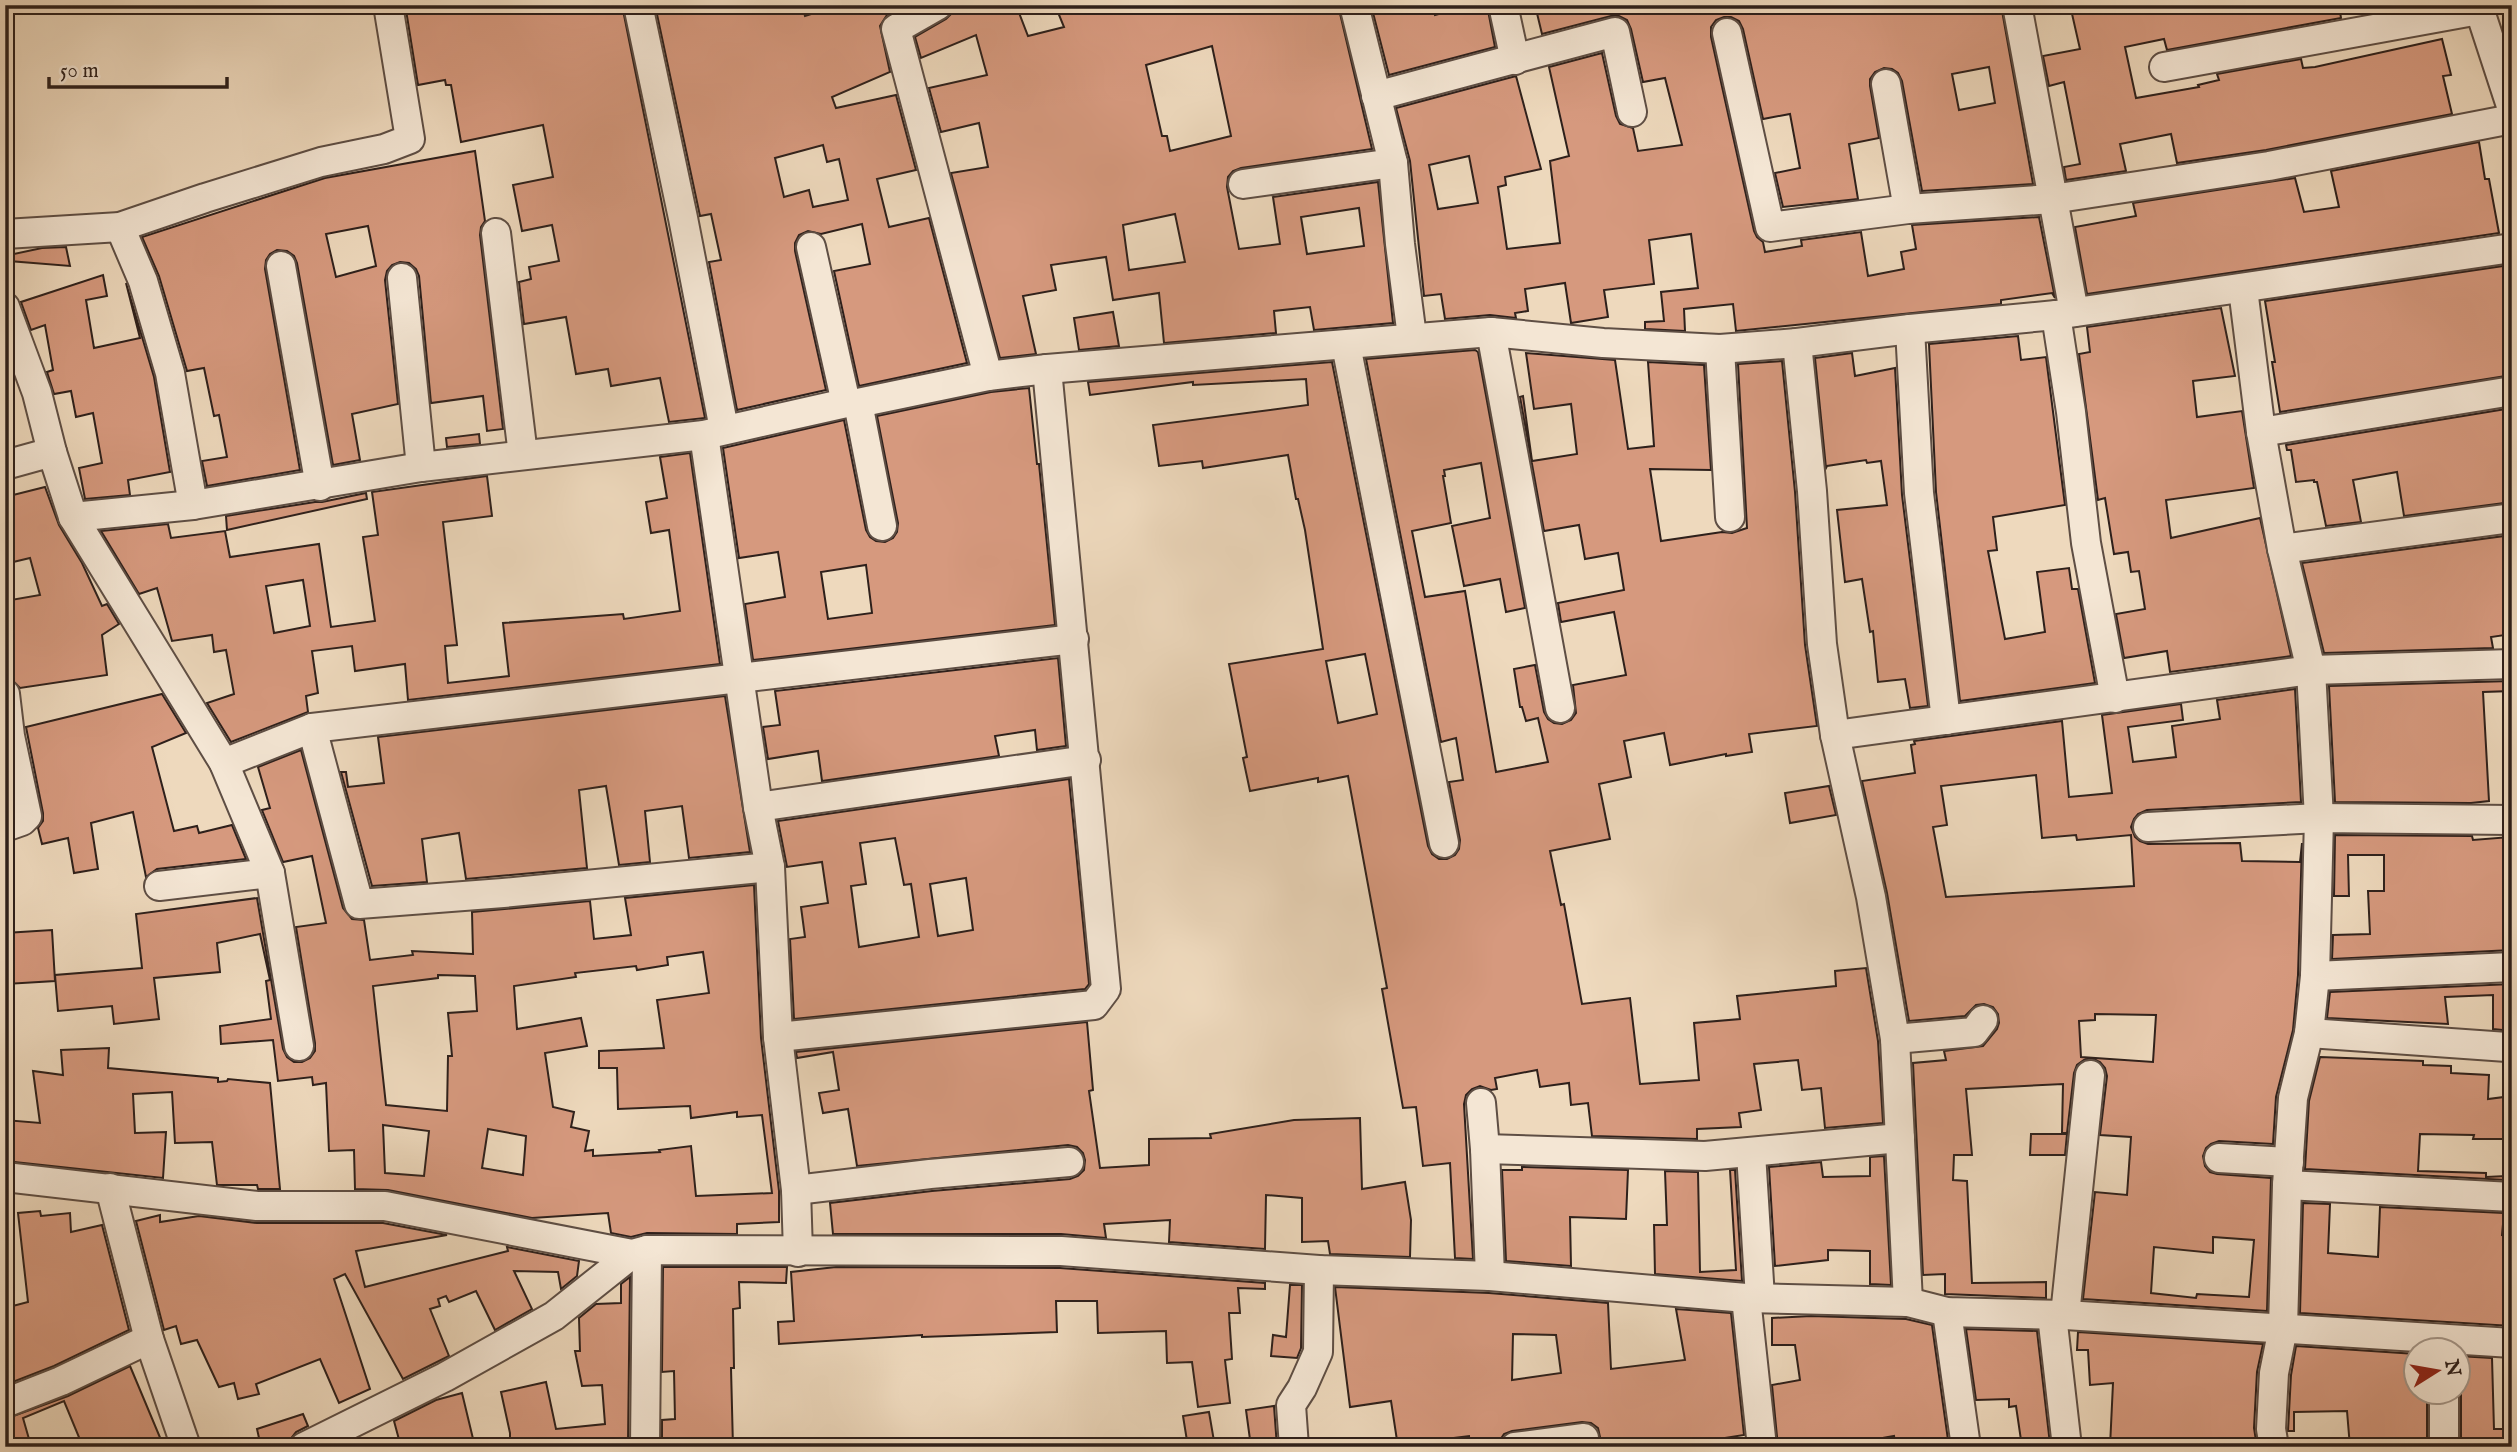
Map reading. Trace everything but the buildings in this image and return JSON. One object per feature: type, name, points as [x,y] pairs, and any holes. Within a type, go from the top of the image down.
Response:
[{"type":"street","points":[[5,234],[120,227],[308,166],[384,149],[411,139],[388,5]]},
{"type":"street","points":[[638,5],[683,218],[714,432],[740,676],[758,807],[770,867],[778,1037],[796,1191],[798,1252]]},
{"type":"street","points":[[938,5],[896,29],[988,376]]},
{"type":"street","points":[[1354,5],[1393,163],[1412,337]]},
{"type":"street","points":[[1503,5],[1515,60]]},
{"type":"street","points":[[2017,5],[2052,199],[2085,543],[2115,698]]},
{"type":"street","points":[[2164,67],[2479,8],[2512,108]]},
{"type":"street","points":[[1376,96],[1615,32],[1632,112]]},
{"type":"street","points":[[1727,33],[1770,227],[1908,209],[2052,199],[2269,166],[2512,119]]},
{"type":"street","points":[[1886,84],[1908,209]]},
{"type":"street","points":[[1243,184],[1393,163]]},
{"type":"street","points":[[120,227],[144,281],[170,373],[193,505]]},
{"type":"street","points":[[496,233],[523,455]]},
{"type":"street","points":[[811,247],[882,526]]},
{"type":"street","points":[[73,517],[193,505],[320,486],[421,467],[714,432],[988,376],[1047,369],[1491,332],[1603,343],[1720,349],[1797,343],[2065,314],[2512,248]]},
{"type":"street","points":[[281,266],[320,486]]},
{"type":"street","points":[[402,278],[421,467]]},
{"type":"street","points":[[2243,289],[2261,432],[2281,549],[2311,670],[2319,818],[2315,976],[2309,1033],[2294,1098],[2288,1173],[2283,1328],[2274,1373],[2271,1429],[2274,1447]]},
{"type":"street","points":[[5,307],[37,393],[73,517],[223,763],[270,873],[299,1046]]},
{"type":"street","points":[[1910,329],[1919,493],[1946,720]]},
{"type":"street","points":[[1491,332],[1560,708]]},
{"type":"street","points":[[1797,343],[1812,491],[1822,644],[1835,735],[1871,897],[1895,1039],[1908,1302]]},
{"type":"street","points":[[1346,345],[1444,843]]},
{"type":"street","points":[[1720,349],[1730,517]]},
{"type":"street","points":[[778,1037],[1094,1004],[1106,989],[1047,369]]},
{"type":"street","points":[[2261,432],[2512,391]]},
{"type":"street","points":[[5,465],[52,452]]},
{"type":"street","points":[[2281,549],[2512,518]]},
{"type":"street","points":[[223,763],[312,728],[1074,639]]},
{"type":"street","points":[[1835,735],[2311,670],[2512,664]]},
{"type":"street","points":[[5,694],[8,737],[27,816],[22,821],[5,827]]},
{"type":"street","points":[[312,728],[359,904],[770,867]]},
{"type":"street","points":[[758,807],[1086,760]]},
{"type":"street","points":[[2148,827],[2319,818],[2512,820]]},
{"type":"street","points":[[159,886],[270,873]]},
{"type":"street","points":[[2315,976],[2512,968]]},
{"type":"street","points":[[1895,1039],[1974,1032],[1983,1020]]},
{"type":"street","points":[[2309,1033],[2507,1047]]},
{"type":"street","points":[[2067,1447],[2058,1315],[2090,1075]]},
{"type":"street","points":[[1481,1103],[1486,1149],[1490,1276]]},
{"type":"street","points":[[1486,1149],[1705,1156],[1900,1138]]},
{"type":"street","points":[[1751,1153],[1754,1445]]},
{"type":"street","points":[[2219,1158],[2288,1173],[2512,1197]]},
{"type":"street","points":[[796,1191],[930,1174],[1069,1162]]},
{"type":"street","points":[[5,1177],[257,1206],[385,1206],[640,1252],[1061,1251],[1319,1270],[1490,1276],[1753,1298],[1908,1302],[1947,1312],[2058,1315],[2283,1328],[2402,1341]]},
{"type":"street","points":[[110,1188],[149,1339],[186,1447]]},
{"type":"street","points":[[304,1447],[445,1377],[554,1316],[640,1252]]},
{"type":"street","points":[[640,1252],[645,1447]]},
{"type":"street","points":[[1294,1447],[1291,1405],[1318,1352],[1319,1270]]},
{"type":"street","points":[[1947,1312],[1966,1447]]},
{"type":"street","points":[[5,1403],[61,1381],[149,1339]]},
{"type":"street","points":[[2472,1344],[2512,1343]]},
{"type":"street","points":[[2444,1406],[2444,1447]]},
{"type":"street","points":[[1515,1447],[1584,1438]]}]
